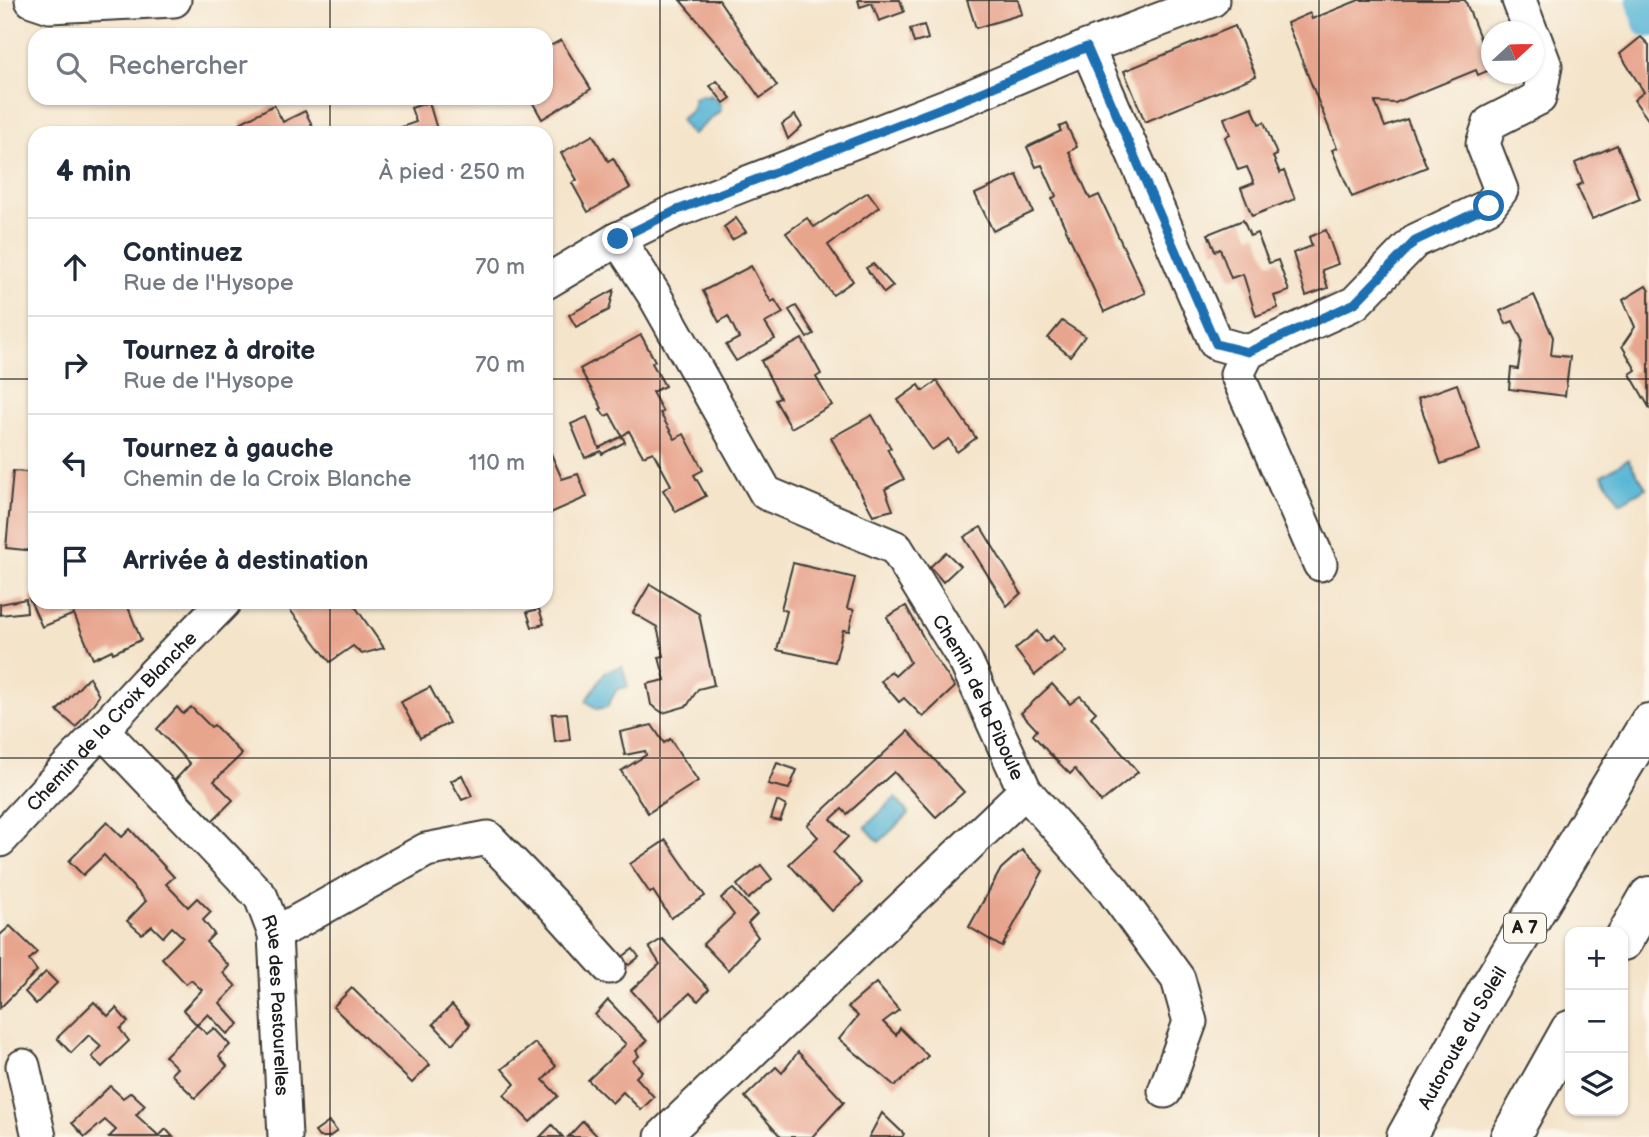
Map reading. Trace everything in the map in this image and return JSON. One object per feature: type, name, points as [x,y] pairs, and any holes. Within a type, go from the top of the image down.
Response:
[{"type":"highway","name":"Autoroute du Soleil","points":[[1406,1137],[1486,993],[1649,723]]},
{"type":"highway","points":[[1628,932],[1649,896]]},
{"type":"highway","points":[[1510,1137],[1565,1039]]},
{"type":"street","points":[[32,0],[50,6],[174,0]]},
{"type":"street","points":[[553,278],[618,239],[675,211],[1212,0]]},
{"type":"street","points":[[1519,0],[1527,21]]},
{"type":"street","points":[[1087,47],[1216,344],[1248,352],[1355,303],[1415,241],[1489,206],[1502,190],[1483,144],[1490,123],[1539,97],[1541,84]]},
{"type":"street","name":"Chemin de la Piboule","points":[[618,239],[653,293],[766,493],[896,548],[966,662],[1025,791],[662,1137]]},
{"type":"street","points":[[1248,352],[1237,374],[1320,564]]},
{"type":"street","name":"Chemin de la Croix Blanche","points":[[0,840],[217,609]]},
{"type":"street","name":"Rue des Pastourelles","points":[[102,730],[261,897],[275,934],[285,1137]]},
{"type":"street","points":[[1025,791],[1113,890],[1178,978],[1190,1022],[1165,1091]]},
{"type":"street","points":[[275,934],[426,850],[488,838],[609,967]]},
{"type":"street","points":[[23,1066],[39,1137]]},
{"type":"water","points":[[710,94],[721,105],[721,110],[692,135],[680,120],[692,110],[694,98],[702,95],[707,97]]},
{"type":"water","points":[[1628,459],[1646,488],[1620,503],[1602,475]]},
{"type":"water","points":[[622,666],[628,687],[617,689],[607,707],[597,709],[586,701],[605,672]]},
{"type":"water","points":[[895,798],[909,814],[879,842],[865,827]]},
{"type":"building","points":[[680,0],[719,0],[777,86],[760,98],[740,70]]},
{"type":"building","points":[[858,0],[900,0],[904,12],[879,21],[872,3],[860,7]]},
{"type":"building","points":[[967,0],[1018,0],[1022,14],[976,28]]},
{"type":"building","points":[[1359,0],[1465,0],[1481,41],[1481,74],[1478,75],[1476,70],[1395,103],[1375,102],[1385,127],[1407,119],[1427,167],[1352,197],[1332,150],[1337,148],[1287,23],[1310,13],[1312,19]]},
{"type":"building","points":[[924,25],[928,39],[914,43],[910,29]]},
{"type":"building","points":[[1235,26],[1256,76],[1145,122],[1124,71]]},
{"type":"building","points":[[1641,37],[1649,45],[1649,121],[1634,100],[1644,92],[1620,54]]},
{"type":"building","points":[[561,40],[591,89],[542,119],[534,105],[553,105],[553,44]]},
{"type":"building","points":[[717,81],[731,98],[724,103],[710,86]]},
{"type":"building","points":[[274,105],[283,122],[305,111],[312,126],[241,126],[240,123]]},
{"type":"building","points":[[430,105],[436,126],[405,126],[416,122],[411,108]]},
{"type":"building","points":[[1252,107],[1259,124],[1264,122],[1277,155],[1273,157],[1280,173],[1284,171],[1295,199],[1252,216],[1241,188],[1254,183],[1247,167],[1238,170],[1225,137],[1230,134],[1224,118]]},
{"type":"building","points":[[795,115],[802,126],[788,139],[782,124]]},
{"type":"building","points":[[1066,124],[1077,147],[1069,152],[1090,199],[1099,195],[1145,293],[1104,312],[1052,199],[1056,196],[1042,165],[1036,167],[1027,147],[1061,131],[1059,127]]},
{"type":"building","points":[[593,135],[608,161],[613,158],[630,188],[588,212],[572,183],[577,180],[561,153]]},
{"type":"building","points":[[1617,145],[1640,199],[1592,219],[1577,186],[1583,183],[1575,163]]},
{"type":"building","points":[[1017,175],[1033,212],[993,231],[975,194]]},
{"type":"building","points":[[868,192],[879,207],[828,245],[853,281],[833,295],[786,233],[807,218],[814,227]]},
{"type":"building","points":[[736,218],[746,232],[732,240],[724,227]]},
{"type":"building","points":[[1243,220],[1250,236],[1257,233],[1269,263],[1278,260],[1289,291],[1274,296],[1278,308],[1256,316],[1243,274],[1231,278],[1220,249],[1215,251],[1208,234]]},
{"type":"building","points":[[1326,230],[1338,264],[1322,270],[1328,288],[1306,296],[1293,253],[1312,246],[1309,237]]},
{"type":"building","points":[[873,264],[893,286],[884,293],[866,268]]},
{"type":"building","points":[[751,266],[771,302],[775,300],[783,313],[765,323],[775,339],[736,361],[726,345],[739,338],[728,316],[719,322],[703,291]]},
{"type":"building","points":[[1646,286],[1649,291],[1649,407],[1630,374],[1636,370],[1622,346],[1635,327],[1623,300]]},
{"type":"building","points":[[614,290],[609,310],[576,327],[569,315]]},
{"type":"building","points":[[1534,295],[1553,337],[1551,355],[1570,357],[1565,396],[1509,389],[1511,368],[1518,369],[1522,340],[1513,321],[1506,324],[1500,311]]},
{"type":"building","points":[[796,306],[814,334],[807,338],[789,310]]},
{"type":"building","points":[[1062,321],[1085,336],[1070,356],[1048,338]]},
{"type":"building","points":[[641,335],[665,386],[652,392],[663,412],[660,413],[675,439],[684,434],[703,470],[694,475],[706,496],[676,512],[663,490],[671,485],[653,452],[643,456],[629,431],[622,436],[610,414],[605,416],[600,409],[602,408],[580,369]]},
{"type":"building","points":[[802,339],[821,374],[816,377],[832,405],[791,428],[775,400],[780,398],[761,361]]},
{"type":"building","points":[[937,381],[976,438],[957,452],[949,439],[932,450],[898,400],[919,385],[923,391]]},
{"type":"building","points":[[1457,384],[1480,450],[1441,464],[1418,398]]},
{"type":"building","points":[[872,415],[891,448],[887,449],[904,479],[885,489],[893,510],[873,515],[831,438]]},
{"type":"building","points":[[587,417],[599,448],[622,436],[625,442],[602,454],[601,451],[585,458],[571,424]]},
{"type":"building","points":[[553,458],[562,479],[578,474],[587,497],[553,512]]},
{"type":"building","points":[[13,471],[28,472],[28,550],[6,548]]},
{"type":"building","points":[[981,527],[1021,593],[1007,606],[964,537]]},
{"type":"building","points":[[946,552],[960,566],[943,582],[930,567]]},
{"type":"building","points":[[793,563],[855,578],[847,608],[854,610],[849,631],[843,630],[835,662],[777,650],[787,611],[781,609]]},
{"type":"building","points":[[650,584],[699,614],[714,685],[698,689],[687,706],[663,713],[651,705],[647,684],[665,680],[659,657],[664,656],[657,627],[633,613]]},
{"type":"building","points":[[26,599],[27,612],[0,615],[0,604]]},
{"type":"building","points":[[906,606],[955,687],[923,717],[904,698],[899,702],[881,681],[891,671],[895,676],[910,662],[887,617]]},
{"type":"building","points":[[34,609],[129,609],[141,640],[93,659],[74,614],[42,627]]},
{"type":"building","points":[[289,609],[357,609],[384,648],[362,654],[353,646],[330,662]]},
{"type":"building","points":[[539,609],[544,624],[532,627],[527,612]]},
{"type":"building","points":[[1037,631],[1045,642],[1053,636],[1065,651],[1035,675],[1015,649]]},
{"type":"building","points":[[89,677],[99,696],[76,727],[57,711]]},
{"type":"building","points":[[1052,684],[1070,704],[1080,696],[1096,712],[1091,717],[1138,772],[1101,802],[1075,769],[1070,774],[1049,753],[1033,735],[1037,730],[1021,713]]},
{"type":"building","points":[[430,687],[449,723],[420,738],[401,702]]},
{"type":"building","points":[[177,707],[183,714],[191,707],[211,727],[214,725],[242,754],[214,781],[233,800],[212,821],[175,780],[190,764],[157,729]]},
{"type":"building","points":[[567,713],[570,740],[555,742],[552,714]]},
{"type":"building","points":[[652,725],[664,743],[670,739],[698,781],[648,813],[621,771],[646,755],[645,751],[625,755],[620,732]]},
{"type":"building","points":[[908,731],[964,792],[936,817],[894,772],[847,814],[842,809],[831,819],[848,837],[833,852],[862,883],[832,911],[789,864],[818,837],[807,825]]},
{"type":"building","points":[[777,763],[797,770],[789,789],[768,784]]},
{"type":"building","points":[[462,775],[472,796],[462,800],[451,781]]},
{"type":"building","points":[[777,801],[786,806],[780,821],[771,819]]},
{"type":"building","points":[[107,822],[122,837],[130,829],[174,877],[166,884],[188,907],[197,898],[211,912],[203,920],[214,934],[206,942],[229,966],[223,973],[236,986],[220,1003],[239,1024],[227,1034],[208,1014],[197,1025],[183,1010],[202,990],[191,980],[186,984],[162,958],[183,937],[172,927],[163,937],[152,926],[142,934],[127,921],[146,901],[104,855],[83,875],[69,861]]},
{"type":"building","points":[[666,840],[705,896],[671,918],[630,864]]},
{"type":"building","points":[[1022,850],[1043,871],[1002,947],[969,927],[1001,869]]},
{"type":"building","points":[[761,865],[772,879],[748,899],[737,885]]},
{"type":"building","points":[[733,889],[757,914],[748,923],[758,937],[728,970],[703,944],[734,915],[721,898]]},
{"type":"building","points":[[10,926],[37,952],[29,960],[37,971],[0,1008],[0,935]]},
{"type":"building","points":[[662,939],[709,989],[698,1001],[690,993],[659,1021],[631,990],[660,964],[649,947]]},
{"type":"building","points":[[633,949],[639,957],[629,965],[621,958]]},
{"type":"building","points":[[46,972],[57,983],[36,1004],[25,992]]},
{"type":"building","points":[[876,983],[899,1010],[883,1022],[896,1035],[900,1028],[928,1056],[895,1086],[839,1039],[858,1016],[848,1007]]},
{"type":"building","points":[[352,988],[430,1065],[412,1083],[333,1007]]},
{"type":"building","points":[[608,1000],[647,1041],[636,1051],[639,1056],[633,1061],[642,1071],[636,1077],[654,1097],[641,1110],[623,1092],[612,1103],[588,1080],[626,1044],[595,1015]]},
{"type":"building","points":[[94,1002],[108,1016],[116,1008],[128,1022],[120,1029],[129,1041],[102,1067],[92,1057],[101,1046],[89,1035],[71,1053],[57,1038]]},
{"type":"building","points":[[452,1005],[470,1025],[452,1044],[433,1024]]},
{"type":"building","points":[[197,1025],[207,1034],[214,1028],[230,1045],[219,1056],[227,1066],[195,1098],[171,1074],[177,1068],[165,1056]]},
{"type":"building","points":[[535,1043],[556,1066],[543,1080],[558,1096],[530,1122],[504,1095],[515,1084],[502,1069]]},
{"type":"building","points":[[798,1052],[844,1102],[812,1137],[781,1137],[745,1097],[776,1067],[782,1073]]},
{"type":"building","points":[[110,1086],[123,1098],[131,1092],[145,1105],[136,1115],[159,1136],[166,1129],[173,1137],[109,1137],[116,1130],[105,1120],[85,1137],[72,1123]]},
{"type":"building","points":[[882,1113],[904,1134],[902,1137],[869,1137]]},
{"type":"building","points":[[583,1121],[598,1137],[568,1137]]},
{"type":"building","points":[[329,1122],[337,1131],[329,1137],[319,1137],[315,1132]]},
{"type":"building","points":[[552,1125],[563,1137],[540,1137]]},
{"type":"waterway","points":[[1643,0],[1649,21]]},
{"type":"route","points":[[618,239],[675,211],[972,96],[1087,47],[1216,344],[1248,352],[1355,303],[1415,241],[1489,206]]}]
